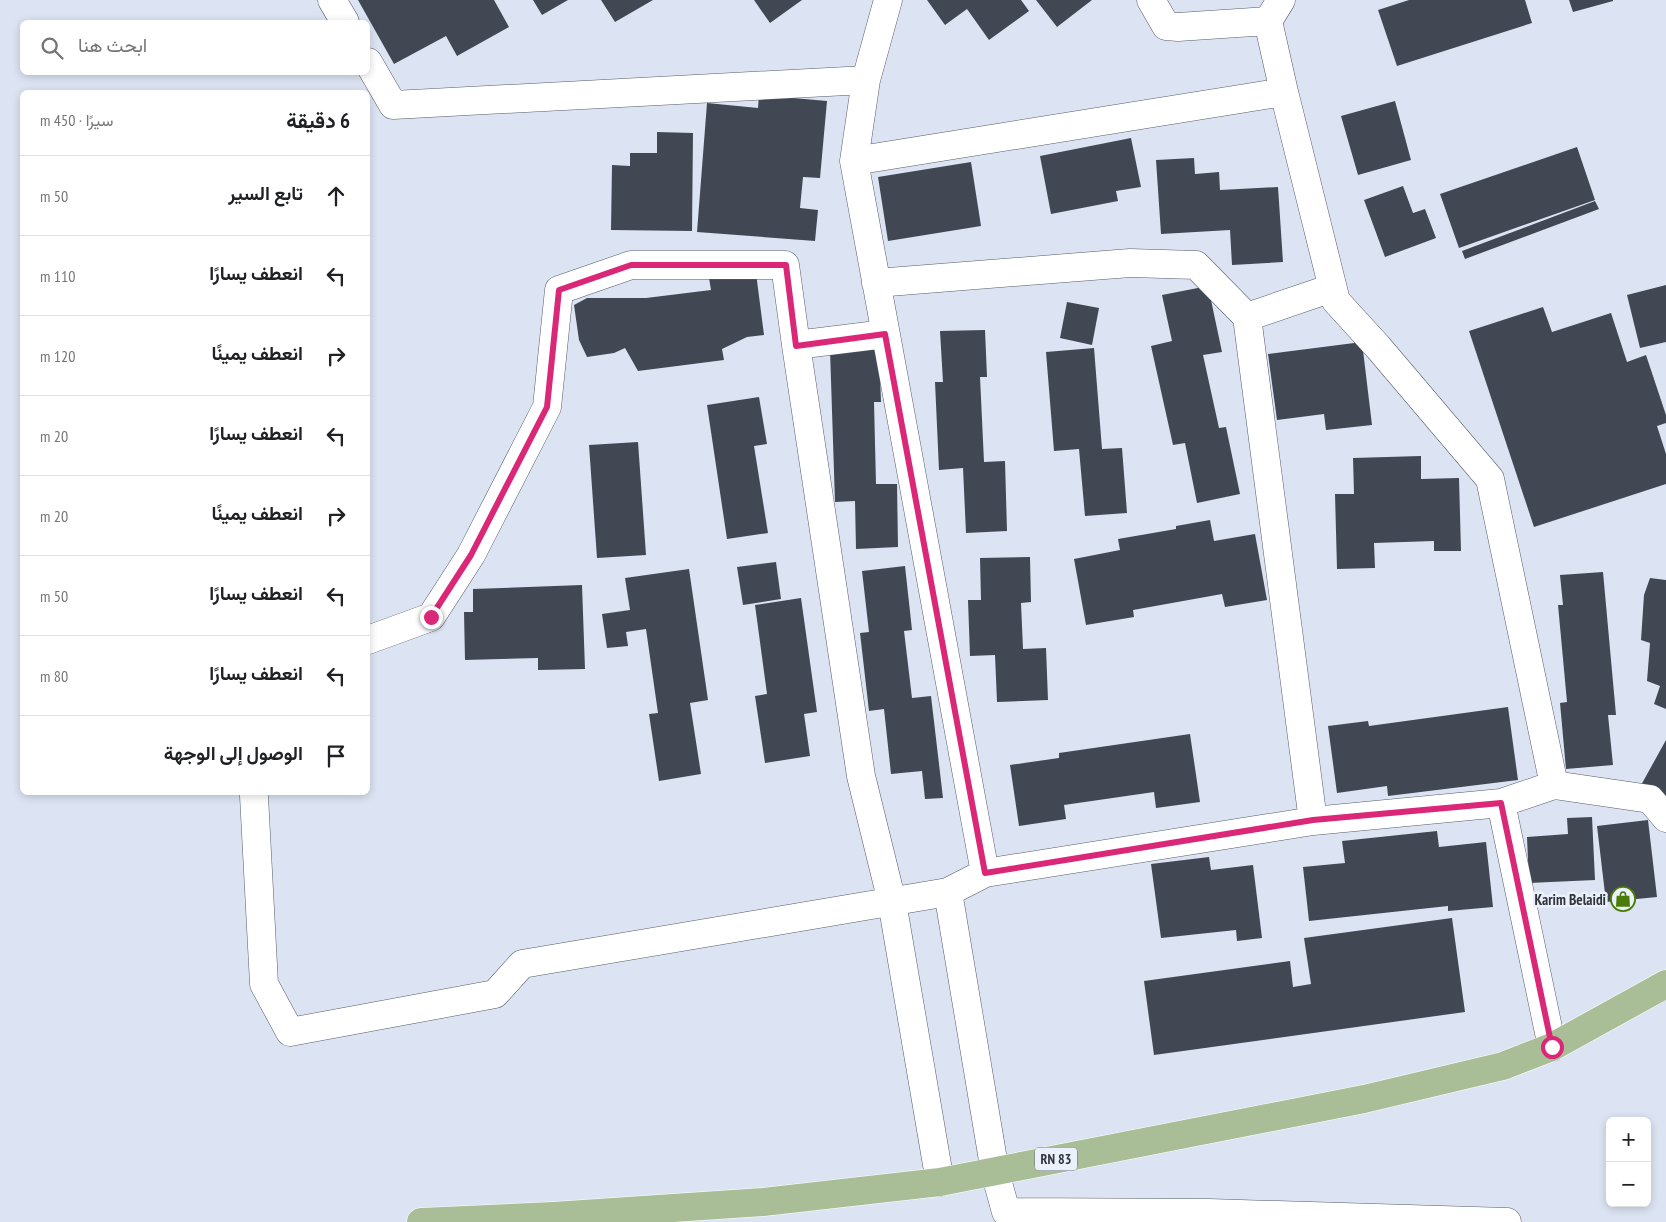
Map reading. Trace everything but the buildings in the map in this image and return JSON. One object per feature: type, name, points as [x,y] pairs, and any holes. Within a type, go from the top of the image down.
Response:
[{"type":"main road","name":"RN 83","points":[[421,1222],[553,1216],[763,1202],[940,1182],[995,1172],[1364,1099],[1503,1066],[1552,1047],[1666,984]]},
{"type":"street","points":[[332,0],[344,20]]},
{"type":"street","points":[[888,0],[866,80],[854,161],[985,873]]},
{"type":"street","points":[[1151,0],[1166,26],[1178,27],[1274,10],[1284,92],[1336,301],[1378,347],[1490,479],[1554,784]]},
{"type":"street","points":[[370,65],[393,105],[866,80]]},
{"type":"street","points":[[854,161],[1284,92]]},
{"type":"street","points":[[876,283],[1130,263],[1196,265],[1247,318],[1313,820]]},
{"type":"street","points":[[370,639],[431,617],[471,555],[547,407],[559,290],[631,265],[786,265],[796,346],[861,776],[892,902],[940,1182]]},
{"type":"street","points":[[1247,318],[1332,288]]},
{"type":"street","points":[[796,346],[885,334]]},
{"type":"street","points":[[254,795],[264,984],[290,1032],[495,994],[522,964],[948,892],[985,873],[1313,820],[1501,803],[1554,784],[1650,799],[1666,818]]},
{"type":"street","points":[[1501,803],[1552,1047]]},
{"type":"street","points":[[948,892],[995,1172],[1006,1217],[1507,1222]]},
{"type":"place","name":"Karim Belaidi","points":[[1623,899]]},
{"type":"route","points":[[431,617],[471,555],[547,407],[559,290],[631,265],[786,265],[796,346],[885,334],[985,873],[1313,820],[1501,803],[1552,1047]]}]
